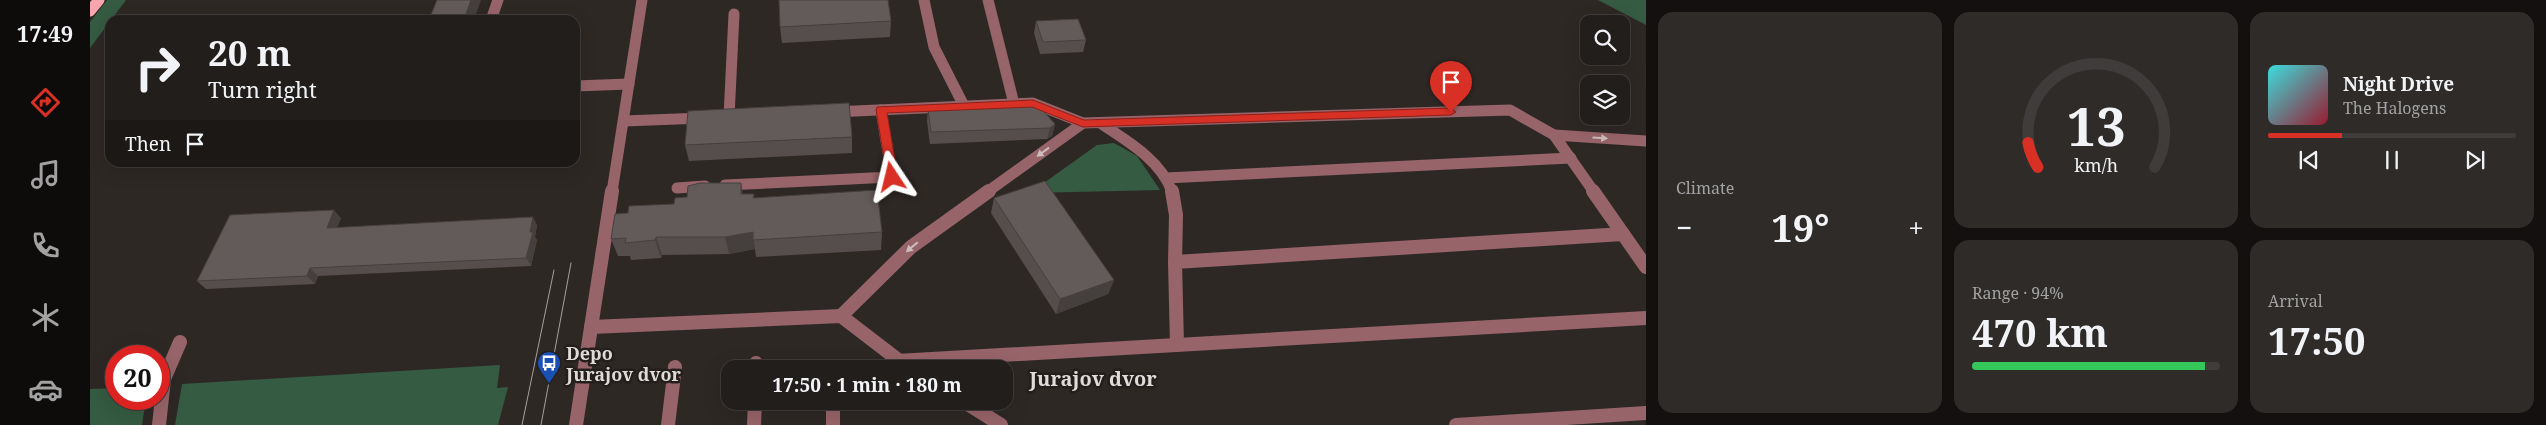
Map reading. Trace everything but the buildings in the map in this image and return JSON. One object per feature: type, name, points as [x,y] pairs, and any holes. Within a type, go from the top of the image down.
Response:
[{"type":"main road","points":[[90,11],[99,0]]},
{"type":"lane","points":[[493,15],[498,0]]},
{"type":"lane","points":[[576,425],[642,0]]},
{"type":"lane","points":[[924,0],[934,48],[964,106]]},
{"type":"lane","points":[[988,0],[1014,104]]},
{"type":"lane","points":[[624,121],[734,116],[734,14]]},
{"type":"lane","points":[[580,86],[629,84]]},
{"type":"lane","points":[[824,112],[1033,103],[1083,124],[1510,110],[1554,135],[1646,267]]},
{"type":"lane","points":[[677,188],[892,177],[881,110]]},
{"type":"lane","points":[[1100,123],[1132,144],[1166,178],[1175,199],[1174,262],[1177,345]]},
{"type":"lane","points":[[841,316],[911,247],[1083,124]]},
{"type":"lane","points":[[1554,135],[1646,141]]},
{"type":"lane","points":[[1166,178],[1571,158]]},
{"type":"lane","points":[[1174,262],[1623,234]]},
{"type":"lane","points":[[591,327],[841,316],[897,360],[1646,318]]},
{"type":"lane","points":[[159,425],[164,379],[180,342]]},
{"type":"lane","points":[[668,425],[675,367]]},
{"type":"lane","points":[[754,425],[755,410]]},
{"type":"lane","points":[[833,410],[833,425]]},
{"type":"lane","points":[[977,410],[1001,425]]},
{"type":"lane","points":[[1456,425],[1646,413]]},
{"type":"green space","points":[[107,0],[126,0],[115,15],[105,15],[105,28],[90,48],[90,22]]},
{"type":"green space","points":[[1598,0],[1646,0],[1646,25]]},
{"type":"green space","points":[[1114,143],[1137,156],[1160,190],[1030,193],[1097,145]]},
{"type":"green space","points":[[500,365],[497,388],[508,387],[498,425],[175,425],[182,384]]},
{"type":"green space","points":[[105,388],[105,410],[144,410],[142,425],[90,425],[90,389]]},
{"type":"tram line","points":[[541,425],[571,263]]},
{"type":"tram line","points":[[522,425],[554,270]]},
{"type":"place","name":"Depo Jurajov dvor","points":[[549,384]]},
{"type":"district","name":"Jurajov dvor","points":[[1093,378]]},
{"type":"route","points":[[892,177],[881,110],[1033,103],[1083,124],[1451,112]]}]
